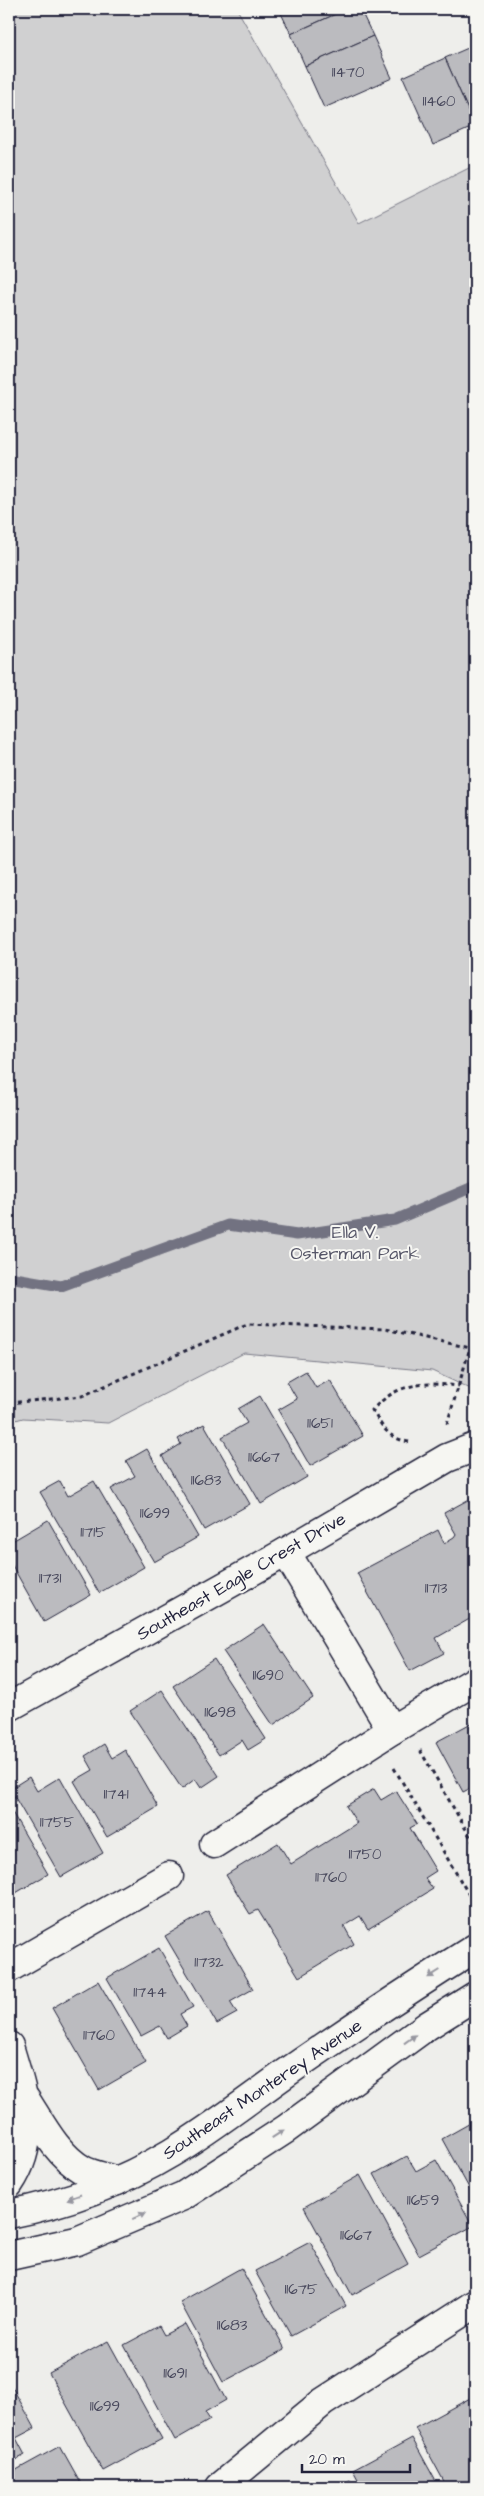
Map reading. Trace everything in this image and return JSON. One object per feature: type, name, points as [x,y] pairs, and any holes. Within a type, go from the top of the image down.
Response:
[{"type":"street","name":"Southeast Eagle Crest Drive","points":[[13,1695],[286,1552],[441,1449],[475,1448]]},
{"type":"street","points":[[286,1552],[392,1730]]},
{"type":"street","points":[[214,1844],[392,1730],[475,1681]]},
{"type":"street","points":[[9,1968],[170,1876]]},
{"type":"street","name":"Southeast Monterey Avenue","points":[[9,2214],[44,2207],[117,2181],[171,2153],[285,2074],[475,1948]]},
{"type":"street","points":[[9,2256],[78,2241],[183,2196],[286,2129],[427,2026],[475,1996]]},
{"type":"street","points":[[9,2046],[24,2097],[28,2123],[20,2168],[9,2184]]},
{"type":"street","points":[[24,2097],[48,2135],[67,2158],[84,2170],[117,2181]]},
{"type":"street","points":[[220,2487],[323,2402],[475,2304]]},
{"type":"path","points":[[9,1403],[82,1396],[248,1324],[385,1329],[475,1349]]},
{"type":"path","points":[[459,1386],[428,1382],[402,1388],[382,1400],[372,1410],[384,1428],[396,1440],[441,1449],[444,1431],[459,1386],[470,1348]]},
{"type":"path","points":[[392,1730],[417,1744],[475,1845]]},
{"type":"path","points":[[392,1730],[394,1768],[475,1905]]},
{"type":"green space","name":"Ella V. Osterman Park","points":[[9,9],[237,9],[359,223],[475,165],[475,1391],[432,1371],[244,1353],[108,1423],[23,1418],[9,1422]]},
{"type":"building","points":[[279,9],[347,9],[291,34]]},
{"type":"building","points":[[347,9],[360,9],[373,36],[305,66],[291,34]]},
{"type":"building","points":[[373,36],[392,78],[324,108],[305,66]]},
{"type":"building","points":[[475,45],[475,126],[445,58]]},
{"type":"building","points":[[445,58],[475,126],[433,145],[403,77]]},
{"type":"building","points":[[306,1371],[316,1388],[330,1380],[363,1436],[310,1466],[278,1410],[297,1399],[287,1382]]},
{"type":"building","points":[[260,1396],[307,1477],[261,1504],[222,1437],[247,1423],[238,1409]]},
{"type":"building","points":[[204,1424],[250,1504],[204,1530],[162,1456],[181,1444],[178,1439]]},
{"type":"building","points":[[147,1449],[198,1537],[154,1562],[111,1489],[135,1476],[126,1461]]},
{"type":"building","points":[[60,1481],[68,1496],[94,1481],[144,1567],[99,1593],[40,1492]]},
{"type":"building","points":[[475,1496],[475,1616],[436,1638],[444,1653],[410,1671],[357,1573],[438,1530],[444,1543],[454,1537],[456,1534],[444,1513]]},
{"type":"building","points":[[48,1520],[91,1595],[44,1622],[9,1560],[9,1543]]},
{"type":"building","points":[[264,1624],[313,1698],[273,1725],[223,1651]]},
{"type":"building","points":[[214,1659],[266,1739],[248,1750],[242,1740],[219,1755],[173,1686]]},
{"type":"building","points":[[162,1690],[219,1776],[201,1788],[195,1779],[182,1789],[130,1711]]},
{"type":"building","points":[[475,1721],[475,1786],[463,1792],[436,1742]]},
{"type":"building","points":[[104,1744],[112,1758],[125,1750],[158,1807],[107,1837],[74,1781],[93,1770],[85,1756]]},
{"type":"building","points":[[29,1777],[37,1791],[60,1777],[103,1853],[61,1877],[10,1789]]},
{"type":"building","points":[[374,1789],[381,1800],[396,1791],[417,1824],[410,1828],[436,1871],[425,1878],[433,1889],[368,1929],[360,1916],[344,1926],[354,1944],[299,1977],[258,1910],[250,1914],[226,1875],[278,1843],[291,1864],[357,1823],[346,1806]]},
{"type":"building","points":[[9,1807],[48,1874],[9,1897]]},
{"type":"building","points":[[208,1911],[253,1989],[230,2002],[237,2013],[217,2024],[165,1936]]},
{"type":"building","points":[[159,1948],[193,2007],[180,2014],[187,2026],[167,2038],[160,2026],[141,2036],[107,1978]]},
{"type":"building","points":[[98,1981],[146,2063],[99,2090],[52,2008]]},
{"type":"building","points":[[474,2121],[475,2123],[475,2199],[442,2139]]},
{"type":"building","points":[[407,2156],[416,2171],[436,2160],[473,2226],[419,2255],[374,2174]]},
{"type":"building","points":[[360,2175],[408,2264],[352,2295],[304,2207]]},
{"type":"building","points":[[310,2242],[346,2306],[291,2336],[255,2271]]},
{"type":"building","points":[[241,2268],[285,2349],[223,2382],[180,2302]]},
{"type":"building","points":[[185,2324],[226,2400],[205,2412],[210,2420],[175,2440],[124,2345],[159,2326],[164,2335]]},
{"type":"building","points":[[108,2341],[162,2439],[103,2471],[49,2373]]},
{"type":"building","points":[[11,2385],[35,2428],[16,2438],[25,2455],[9,2464],[9,2386]]},
{"type":"building","points":[[472,2397],[475,2402],[475,2487],[447,2487],[415,2428]]},
{"type":"building","points":[[412,2438],[439,2487],[362,2487],[353,2470]]},
{"type":"building","points":[[60,2446],[83,2487],[9,2487],[9,2474]]},
{"type":"building","points":[[350,2480],[354,2487],[338,2487]]},
{"type":"waterway","points":[[9,1277],[61,1286],[228,1225],[297,1235],[395,1220],[475,1186]]}]
